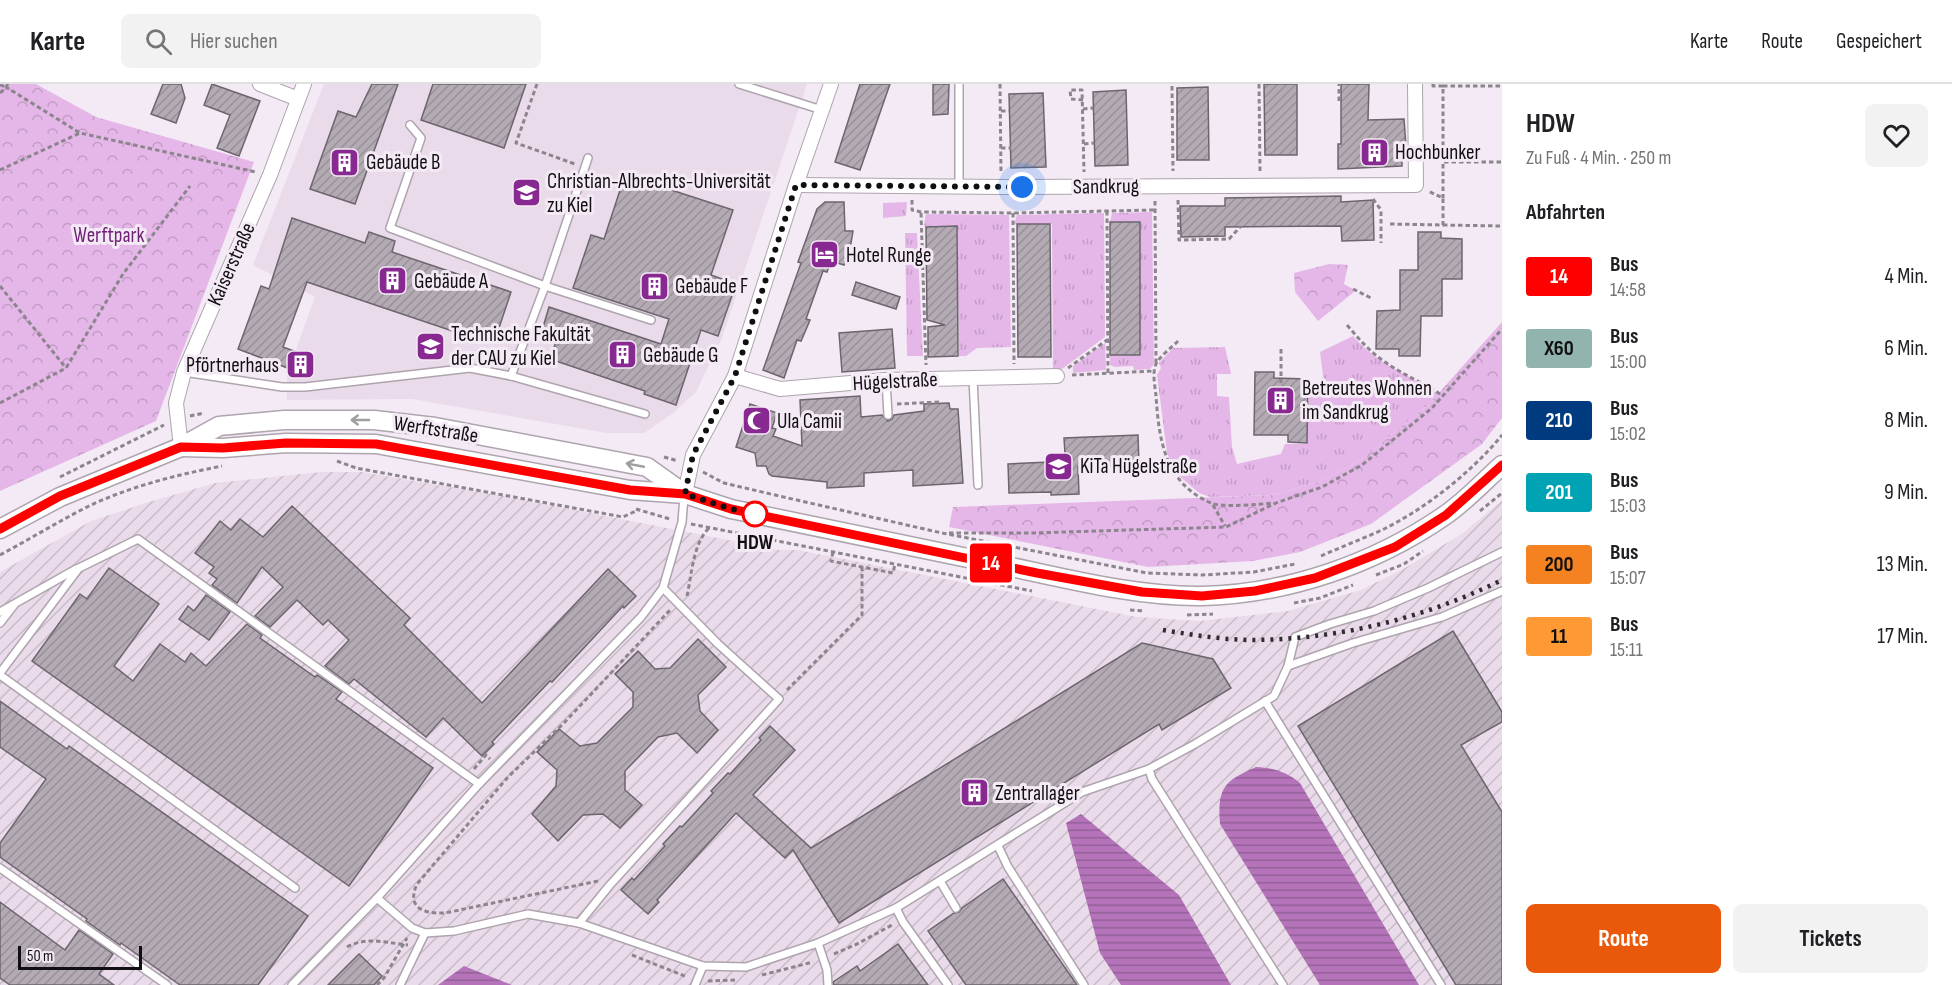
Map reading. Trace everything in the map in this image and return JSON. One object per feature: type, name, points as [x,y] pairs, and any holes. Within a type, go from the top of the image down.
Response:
[{"type":"main road","name":"Werftstraße","points":[[0,529],[60,496],[181,447],[219,426],[284,420],[374,420],[435,427],[647,467],[685,494]]},
{"type":"main road","name":"Werftstraße","points":[[181,447],[223,448],[286,443],[376,444],[630,490],[685,494],[731,509],[1037,573],[1142,592],[1202,596],[1255,591],[1315,578],[1395,547],[1446,515],[1502,465]]},
{"type":"street","points":[[260,84],[298,99]]},
{"type":"street","name":"Kaiserstraße","points":[[181,447],[176,403],[184,372],[270,175],[304,84]]},
{"type":"street","points":[[685,494],[693,455],[735,376],[831,84]]},
{"type":"street","points":[[1415,84],[1416,185]]},
{"type":"street","name":"Sandkrug","points":[[796,185],[1085,186],[1175,190],[1260,185],[1416,185]]},
{"type":"street","name":"Hügelstraße","points":[[735,376],[780,389],[890,380],[1057,376]]},
{"type":"lane","points":[[739,84],[822,110]]},
{"type":"lane","points":[[959,84],[959,186]]},
{"type":"lane","points":[[410,125],[421,138],[390,228],[545,286],[651,320]]},
{"type":"lane","points":[[511,375],[545,286],[588,158]]},
{"type":"lane","points":[[184,372],[282,387],[305,387],[470,368],[511,375],[645,414]]},
{"type":"lane","points":[[973,378],[978,486]]},
{"type":"lane","points":[[888,415],[890,380]]},
{"type":"lane","points":[[292,985],[378,898],[479,784],[640,617],[663,588],[682,522],[685,494]]},
{"type":"lane","points":[[0,612],[79,568],[138,539],[479,784]]},
{"type":"lane","points":[[378,898],[412,928],[424,933],[454,931],[528,914],[579,923],[703,966],[746,967],[818,943],[896,908],[1082,792],[1149,769],[1274,696],[1288,666],[1295,637],[1374,611],[1502,552]]},
{"type":"lane","points":[[79,568],[0,674],[295,888]]},
{"type":"lane","points":[[579,923],[609,886],[778,699],[718,644],[663,588]]},
{"type":"lane","points":[[1288,666],[1353,643],[1442,617],[1502,591]]},
{"type":"lane","points":[[0,623],[15,603]]},
{"type":"lane","points":[[1265,701],[1441,985]]},
{"type":"lane","points":[[1149,769],[1152,779],[1282,985]]},
{"type":"lane","points":[[998,846],[1008,867],[1084,985]]},
{"type":"lane","points":[[0,868],[167,985]]},
{"type":"lane","points":[[940,881],[956,908]]},
{"type":"lane","points":[[896,908],[948,985]]},
{"type":"lane","points":[[400,985],[424,933]]},
{"type":"lane","points":[[818,943],[828,985]]},
{"type":"lane","points":[[696,982],[703,966]]},
{"type":"path","points":[[537,84],[516,143],[585,167]]},
{"type":"path","points":[[1000,84],[1002,187]]},
{"type":"path","points":[[1259,84],[1260,185]]},
{"type":"path","points":[[1339,84],[1339,101]]},
{"type":"path","points":[[1433,84],[1433,86],[1502,86]]},
{"type":"path","points":[[0,85],[7,86],[80,133],[270,175]]},
{"type":"path","points":[[0,93],[7,86]]},
{"type":"path","points":[[1172,86],[1179,240],[1229,239],[1241,226]]},
{"type":"path","points":[[1443,86],[1443,225]]},
{"type":"path","points":[[1083,99],[1071,99],[1070,90],[1082,90],[1083,99],[1085,186]]},
{"type":"path","points":[[1083,109],[1093,108]]},
{"type":"path","points":[[1000,111],[1010,111]]},
{"type":"path","points":[[0,170],[80,133]]},
{"type":"path","points":[[1084,144],[1095,144]]},
{"type":"path","points":[[1001,148],[1011,148]]},
{"type":"path","points":[[1444,162],[1502,162]]},
{"type":"path","points":[[1416,185],[1443,198]]},
{"type":"path","points":[[0,403],[66,368],[123,274],[190,186]]},
{"type":"path","points":[[912,186],[912,210],[921,212],[1154,210]]},
{"type":"path","points":[[1155,195],[1156,363],[1154,372],[1161,444],[1171,471],[1191,492],[1213,505],[1226,527]]},
{"type":"path","points":[[1107,211],[1108,373]]},
{"type":"path","points":[[921,212],[926,379]]},
{"type":"path","points":[[1013,213],[1014,377]]},
{"type":"path","points":[[1390,224],[1502,226]]},
{"type":"path","points":[[0,286],[66,368]]},
{"type":"path","points":[[1353,289],[1371,298]]},
{"type":"path","points":[[1347,325],[1363,344],[1386,363],[1443,396]]},
{"type":"path","points":[[942,533],[1032,533],[1226,527],[1276,503],[1322,487],[1362,465],[1432,408],[1502,329]]},
{"type":"path","points":[[1057,376],[1107,340]]},
{"type":"path","points":[[1156,363],[1178,341]]},
{"type":"path","points":[[1281,349],[1281,383]]},
{"type":"path","points":[[1057,376],[1154,372]]},
{"type":"path","points":[[890,380],[896,404],[940,402],[939,395]]},
{"type":"path","points":[[55,479],[178,419]]},
{"type":"path","points":[[1311,560],[1383,529],[1430,501],[1489,451],[1502,435]]},
{"type":"path","points":[[335,461],[356,468],[622,517],[639,509],[682,522]]},
{"type":"path","points":[[0,555],[90,506],[142,485],[230,464]]},
{"type":"path","points":[[691,465],[724,483],[942,533],[1147,573],[1202,575],[1243,573],[1299,563]]},
{"type":"path","points":[[1213,505],[1276,503]]},
{"type":"path","points":[[609,886],[602,880],[445,913],[430,914],[414,902],[413,892],[417,884],[508,777],[563,724],[677,602],[687,596],[698,545],[702,535],[709,528]]},
{"type":"path","points":[[833,552],[831,561],[893,573],[896,564]]},
{"type":"path","points":[[778,699],[862,615],[862,567]]},
{"type":"path","points":[[756,976],[822,959],[857,944],[902,919]]},
{"type":"path","points":[[377,985],[384,978],[412,928]]},
{"type":"path","points":[[344,950],[357,942],[373,940],[418,946]]},
{"type":"path","points":[[627,953],[696,982],[747,978]]},
{"type":"shaded area","name":"Christian-Albrechts-Universität zu Kiel","points":[[324,84],[807,84],[722,338],[696,392],[673,413],[644,433],[607,433],[412,399],[287,400],[287,374],[315,297],[253,265]]},
{"type":"shaded area","points":[[321,472],[362,472],[503,496],[779,550],[798,550],[1137,617],[1200,621],[1288,611],[1361,590],[1405,568],[1463,533],[1502,500],[1502,985],[0,985],[0,572],[91,521],[149,502],[215,483]]},
{"type":"shaded area","points":[[1256,767],[1280,771],[1300,783],[1419,985],[1320,985],[1220,824],[1220,802],[1225,787],[1236,777]]},
{"type":"shaded area","points":[[1081,814],[1179,895],[1231,985],[1121,985],[1100,953],[1066,823]]},
{"type":"shaded area","points":[[464,966],[512,985],[438,985]]},
{"type":"green space","name":"Werftpark","points":[[0,84],[36,84],[96,117],[254,162],[156,421],[0,491]]},
{"type":"green space","points":[[907,202],[906,216],[883,218],[883,203]]},
{"type":"green space","points":[[1152,212],[1154,364],[1150,369],[1134,370],[1133,366],[1115,367],[1110,365],[1110,355],[1140,355],[1140,223],[1110,222],[1112,213]]},
{"type":"green space","points":[[1104,213],[1105,337],[1058,372],[1053,372],[1052,224],[1014,224],[1017,215]]},
{"type":"green space","points":[[926,214],[1009,215],[1011,347],[977,348],[966,356],[959,356],[957,227],[926,227],[924,225]]},
{"type":"green space","points":[[905,233],[917,233],[923,356],[907,356]]},
{"type":"green space","points":[[1329,264],[1348,265],[1344,284],[1354,292],[1318,321],[1295,292],[1294,273]]},
{"type":"green space","points":[[1502,322],[1502,418],[1482,444],[1371,524],[1300,552],[1253,561],[1148,567],[949,527],[953,507],[1273,495],[1321,481],[1361,460],[1429,404]]},
{"type":"green space","points":[[1353,336],[1372,354],[1438,394],[1361,460],[1321,481],[1273,495],[1210,497],[1199,493],[1178,475],[1167,453],[1157,375],[1161,368],[1159,363],[1173,348],[1225,347],[1231,374],[1217,374],[1217,396],[1229,397],[1232,447],[1237,464],[1281,454],[1285,444],[1307,444],[1309,392],[1325,392],[1320,352]]},
{"type":"green space","points":[[1105,343],[1106,370],[1073,373],[1073,366]]},
{"type":"building","points":[[163,84],[181,84],[185,98],[176,123],[151,114]]},
{"type":"building","points":[[212,84],[260,101],[239,156],[217,148],[230,115],[204,105]]},
{"type":"building","name":"Gebäude B","points":[[372,84],[398,84],[355,204],[310,189],[338,111],[356,117]]},
{"type":"building","points":[[433,84],[526,84],[504,148],[421,120]]},
{"type":"building","points":[[860,84],[890,84],[860,170],[835,162]]},
{"type":"building","points":[[933,84],[949,84],[948,114],[933,115]]},
{"type":"building","points":[[1264,84],[1297,84],[1297,155],[1265,155]]},
{"type":"building","points":[[1341,84],[1369,84],[1368,120],[1404,119],[1407,160],[1402,160],[1402,166],[1338,169],[1338,144],[1341,144]]},
{"type":"building","points":[[1208,87],[1209,160],[1177,160],[1177,88]]},
{"type":"building","points":[[1126,90],[1128,165],[1095,166],[1093,92]]},
{"type":"building","points":[[1043,93],[1046,167],[1011,168],[1009,94]]},
{"type":"building","points":[[625,175],[733,210],[711,275],[736,284],[718,336],[701,330],[676,405],[644,394],[645,391],[550,359],[557,339],[541,334],[549,307],[661,344],[669,319],[573,288],[591,235],[604,239]]},
{"type":"building","points":[[1341,196],[1341,202],[1373,200],[1374,240],[1342,241],[1341,226],[1225,227],[1225,236],[1181,237],[1180,206],[1225,206],[1225,198]]},
{"type":"building","points":[[825,202],[844,202],[845,231],[853,231],[850,249],[844,265],[831,261],[827,272],[823,271],[806,319],[810,320],[801,341],[797,340],[784,378],[763,370],[801,263],[798,262],[817,209]]},
{"type":"building","name":"Gebäude A","points":[[292,218],[365,243],[369,232],[395,241],[392,252],[511,292],[494,343],[482,339],[482,341],[307,282],[283,347],[310,357],[303,377],[289,372],[290,369],[238,349],[261,286],[269,289]]},
{"type":"building","points":[[1110,222],[1140,222],[1140,355],[1110,355]]},
{"type":"building","points":[[1017,224],[1050,224],[1051,357],[1018,357]]},
{"type":"building","points":[[957,226],[958,356],[928,357],[928,327],[945,325],[927,320],[926,227]]},
{"type":"building","points":[[1418,232],[1441,232],[1441,238],[1462,239],[1462,279],[1442,279],[1442,316],[1421,316],[1420,356],[1399,356],[1399,349],[1376,349],[1377,311],[1400,310],[1400,270],[1418,270]]},
{"type":"building","points":[[856,282],[900,297],[896,309],[852,295]]},
{"type":"building","points":[[892,329],[895,368],[842,372],[839,333]]},
{"type":"building","name":"Betreutes Wohnen im Sandkrug","points":[[1255,372],[1274,372],[1274,378],[1308,379],[1307,443],[1288,442],[1288,435],[1254,435]]},
{"type":"building","points":[[860,396],[861,417],[882,415],[888,421],[894,415],[924,411],[924,404],[949,403],[950,409],[958,409],[963,483],[913,486],[913,470],[864,473],[864,486],[827,488],[827,482],[772,476],[766,466],[757,466],[755,453],[736,447],[750,404],[777,413],[772,428],[776,429],[773,436],[802,446],[800,400]]},
{"type":"building","name":"KiTa Hügelstraße","points":[[1138,435],[1139,465],[1078,467],[1079,494],[1009,493],[1008,464],[1050,462],[1050,454],[1065,454],[1064,438]]},
{"type":"building","points":[[292,506],[410,618],[404,625],[482,703],[608,569],[636,596],[624,608],[623,606],[552,682],[550,681],[492,742],[494,744],[482,756],[443,718],[426,737],[354,679],[349,684],[325,666],[349,640],[328,620],[323,625],[297,600],[270,627],[255,616],[283,587],[262,567],[237,603],[212,585],[217,579],[209,573],[214,567],[195,553],[220,521],[231,530],[240,519],[263,537]]},
{"type":"building","points":[[109,568],[159,604],[114,666],[133,681],[160,644],[185,662],[191,653],[206,666],[247,624],[262,635],[260,638],[315,677],[317,675],[342,692],[336,699],[433,768],[349,886],[32,661],[80,594],[87,599]]},
{"type":"building","points":[[206,595],[230,612],[209,640],[179,619],[188,606],[194,611]]},
{"type":"building","points":[[1453,631],[1502,712],[1502,722],[1461,745],[1502,812],[1502,985],[1456,985],[1298,726]]},
{"type":"building","points":[[698,639],[726,667],[698,695],[700,711],[718,730],[697,753],[677,733],[658,737],[625,771],[625,790],[642,805],[620,828],[603,814],[583,815],[558,841],[532,814],[556,786],[557,770],[537,752],[559,729],[580,746],[597,743],[633,707],[633,692],[615,674],[638,651],[655,669],[670,668]]},
{"type":"building","name":"Zentrallager","points":[[1142,643],[1213,659],[1231,688],[1162,730],[1159,724],[839,923],[793,850],[785,858],[736,813],[657,900],[659,902],[648,914],[621,890],[632,878],[634,880],[665,846],[663,844],[713,793],[711,791],[761,740],[759,738],[770,726],[795,750],[753,795],[811,848]]},
{"type":"building","points":[[0,701],[67,749],[69,746],[308,916],[258,985],[180,985],[86,921],[87,919],[0,857],[0,843],[46,779],[0,747]]},
{"type":"building","points":[[1003,879],[1077,985],[966,985],[928,931],[959,912]]},
{"type":"building","points":[[0,902],[65,950],[79,930],[113,954],[99,974],[114,985],[10,985],[0,978]]},
{"type":"building","points":[[898,944],[928,985],[834,985],[833,982],[857,966],[860,971]]},
{"type":"building","points":[[359,954],[382,976],[374,985],[328,985]]},
{"type":"railway","points":[[1163,630],[1243,640],[1318,636],[1350,631],[1412,615],[1443,605],[1502,580]]},
{"type":"bus line","name":"14","points":[[0,529],[60,496],[181,447],[223,448],[286,443],[376,444],[642,492],[685,494],[731,509],[1037,573],[1142,592],[1202,596],[1255,591],[1315,578],[1395,547],[1446,515],[1502,465]]},
{"type":"place","name":"Hochbunker","points":[[1374,152]]},
{"type":"place","name":"Gebäude B","points":[[345,162]]},
{"type":"place","name":"Christian-Albrechts-Universität zu Kiel","points":[[526,193]]},
{"type":"place","name":"Hotel Runge","points":[[825,255]]},
{"type":"place","name":"Gebäude A","points":[[393,281]]},
{"type":"place","name":"Gebäude F","points":[[654,286]]},
{"type":"place","name":"Technische Fakultät der CAU zu Kiel","points":[[430,346]]},
{"type":"place","name":"Gebäude G","points":[[622,355]]},
{"type":"place","name":"Pförtnerhaus","points":[[300,365]]},
{"type":"place","name":"Betreutes Wohnen im Sandkrug","points":[[1281,400]]},
{"type":"place","name":"Ula Camii","points":[[756,421]]},
{"type":"place","name":"KiTa Hügelstraße","points":[[1059,466]]},
{"type":"place","name":"HDW","points":[[755,514]]},
{"type":"place","name":"Zentrallager","points":[[974,793]]},
{"type":"route","points":[[755,514],[685,494],[693,455],[735,376],[796,185],[1022,187]]}]
